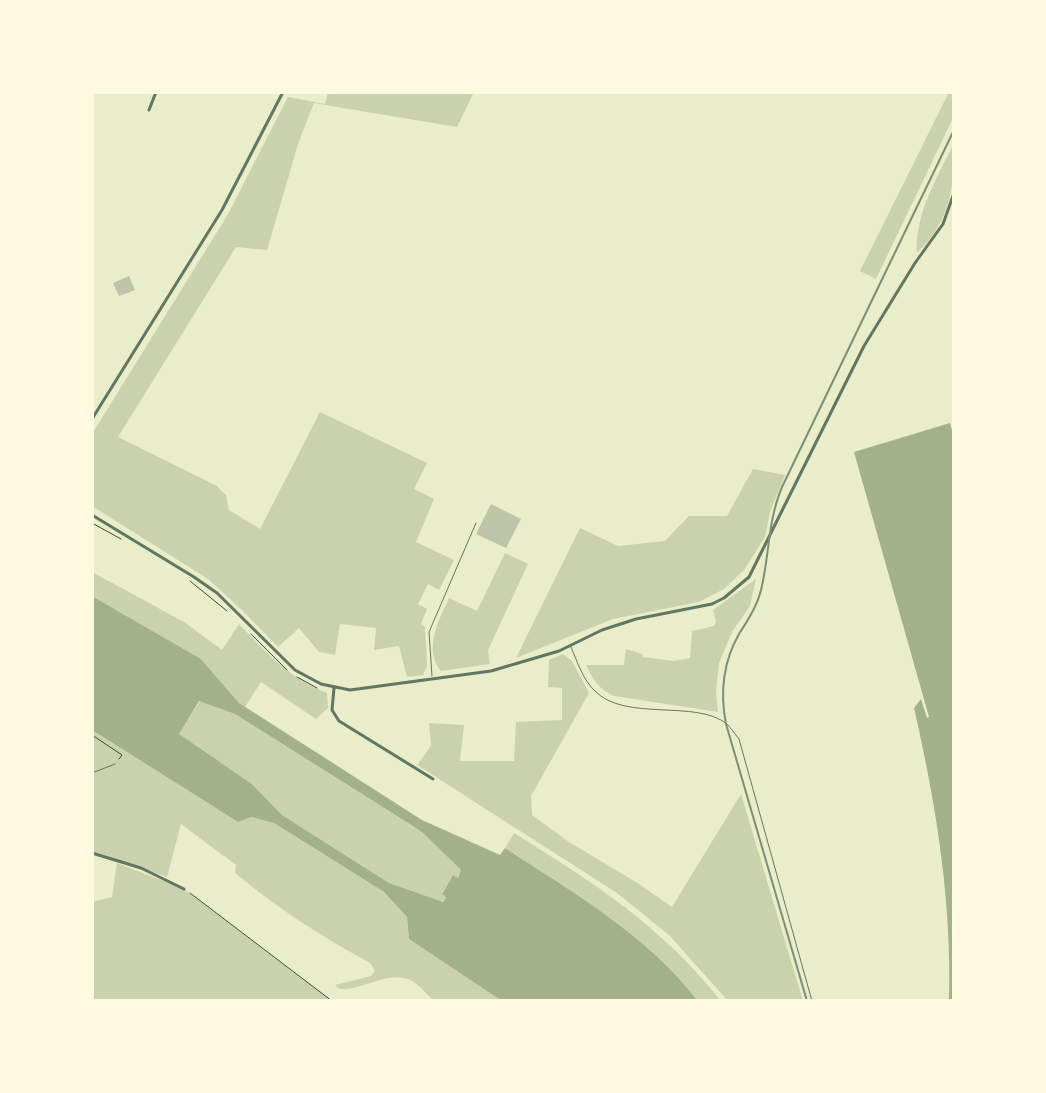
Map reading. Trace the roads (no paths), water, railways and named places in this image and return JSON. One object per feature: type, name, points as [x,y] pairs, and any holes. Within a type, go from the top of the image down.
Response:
[{"type":"street","points":[[149,110],[156,92]]},
{"type":"street","points":[[92,419],[222,210],[283,92]]},
{"type":"street","points":[[92,515],[217,593],[295,670],[307,679],[334,688],[366,689],[499,669],[559,651],[636,619],[712,604],[749,577],[864,346],[912,267],[943,224],[954,193]]},
{"type":"street","points":[[334,688],[332,710],[339,721],[433,779]]},
{"type":"street","points":[[92,853],[141,868],[184,889]]},
{"type":"lane","points":[[432,679],[428,645],[430,629],[476,523]]},
{"type":"lane","points":[[570,645],[589,684],[604,698],[627,706],[711,717],[726,724],[739,739],[812,1001]]},
{"type":"lane","points":[[92,773],[115,764]]},
{"type":"railway","points":[[807,1001],[726,724],[724,678],[729,656],[759,596],[774,513],[782,487],[954,130]]}]
